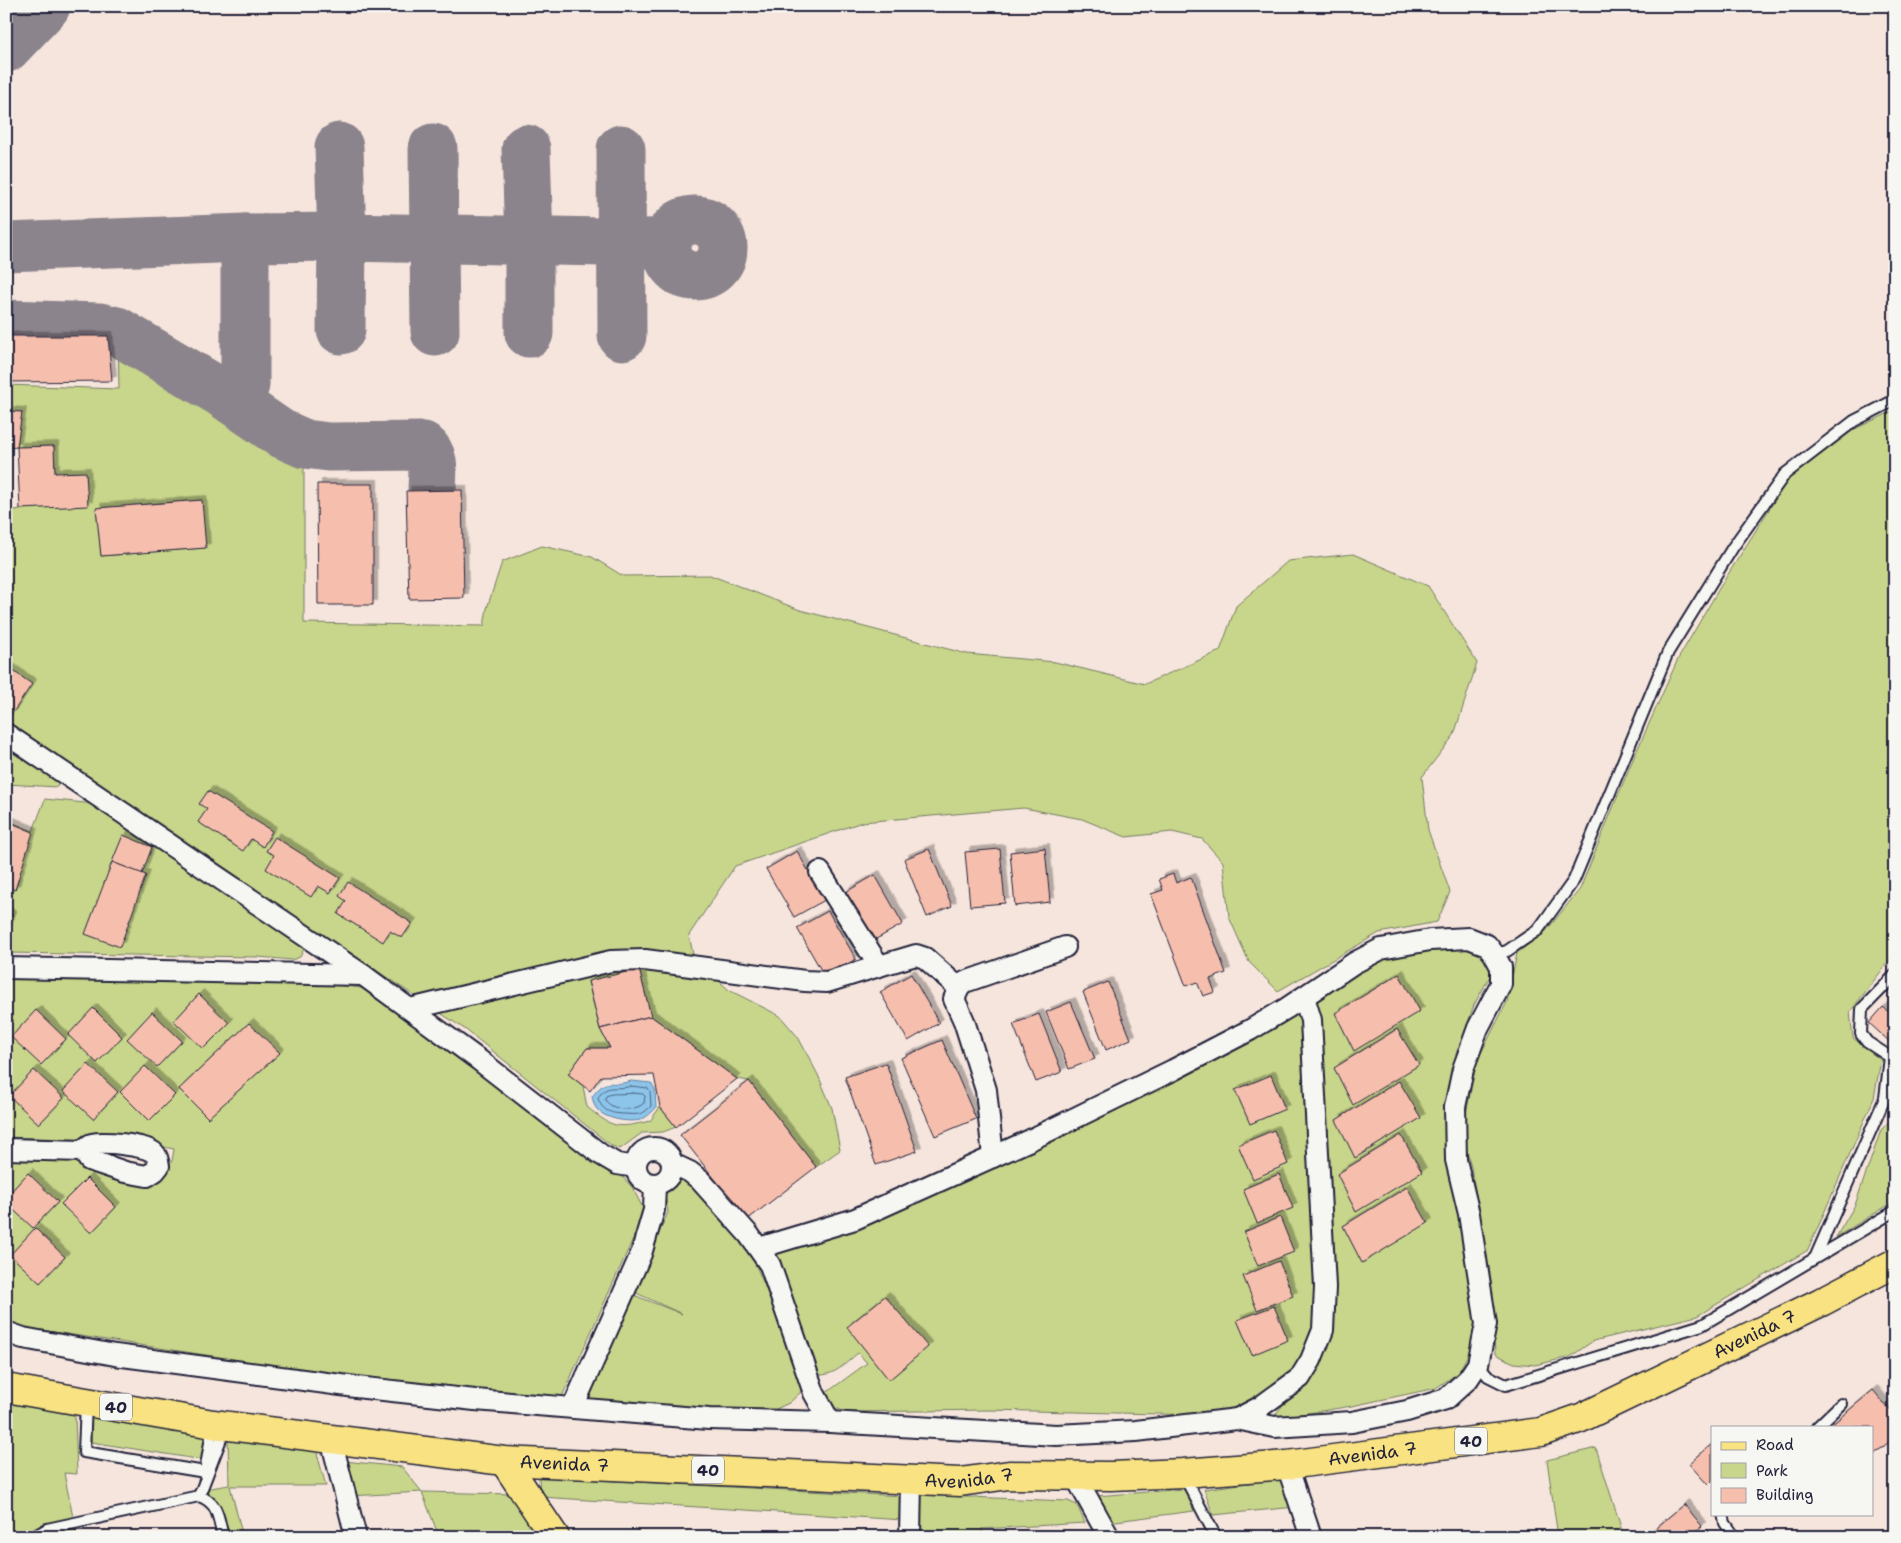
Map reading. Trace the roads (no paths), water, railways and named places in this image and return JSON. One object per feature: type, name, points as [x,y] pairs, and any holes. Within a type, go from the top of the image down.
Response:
[{"type":"main road","name":"Avenida 7","points":[[6,1388],[220,1424],[331,1440],[504,1461],[960,1482],[1009,1475],[1074,1474],[1111,1476],[1182,1473],[1287,1465],[1540,1432],[1582,1418],[1821,1302],[1895,1263]]},
{"type":"main road","points":[[504,1461],[555,1537]]},
{"type":"street","points":[[6,734],[363,975],[600,1154],[617,1164],[636,1167]]},
{"type":"street","points":[[820,872],[879,966]]},
{"type":"street","points":[[6,1332],[23,1338],[115,1355],[235,1372],[476,1400],[709,1419],[830,1422],[1056,1435],[1136,1431],[1237,1419],[1274,1427],[1352,1422],[1407,1411],[1446,1399],[1468,1379],[1478,1364],[1486,1324],[1469,1214],[1456,1160],[1456,1107],[1463,1069],[1475,1036],[1501,984],[1501,966],[1487,945],[1469,938],[1430,940],[1381,950],[1354,963],[1304,997],[1250,1030],[1182,1066],[993,1157],[855,1219],[759,1248]]},
{"type":"street","points":[[993,1157],[986,1090],[964,1021],[954,999],[959,988],[965,982],[1065,947]]},
{"type":"street","points":[[410,1009],[611,961],[645,960],[805,981],[827,982],[916,955],[925,958],[959,988]]},
{"type":"street","points":[[6,968],[363,975]]},
{"type":"street","points":[[1237,1419],[1260,1407],[1300,1378],[1311,1360],[1323,1330],[1325,1286],[1311,1020],[1304,997]]},
{"type":"street","points":[[673,1164],[670,1176],[661,1184],[655,1185],[640,1178],[636,1167],[642,1152],[653,1148],[664,1150],[673,1164],[690,1172],[700,1180],[759,1248],[770,1265],[814,1394],[830,1422]]},
{"type":"street","points":[[6,1149],[83,1151]]},
{"type":"street","points":[[573,1407],[641,1254],[654,1210],[655,1185]]},
{"type":"street","points":[[331,1440],[356,1537]]},
{"type":"street","points":[[1287,1465],[1311,1537]]},
{"type":"street","points":[[1074,1474],[1109,1537]]},
{"type":"street","points":[[910,1537],[911,1480]]},
{"type":"lane","points":[[1494,954],[1507,951],[1538,930],[1574,880],[1668,652],[1733,547],[1785,474],[1854,421],[1895,400]]},
{"type":"lane","points":[[1815,1258],[1885,1098],[1890,1057],[1867,1042],[1861,1034],[1862,1009],[1895,975]]},
{"type":"lane","points":[[1478,1364],[1488,1376],[1506,1385],[1702,1324],[1895,1211]]},
{"type":"lane","points":[[86,1402],[84,1452],[130,1460],[205,1472],[220,1424]]},
{"type":"lane","points":[[1818,1426],[1841,1404]]},
{"type":"lane","points":[[199,1496],[220,1424]]},
{"type":"lane","points":[[1182,1473],[1216,1537]]},
{"type":"lane","points":[[33,1537],[47,1529],[199,1496],[209,1499],[215,1506],[223,1537]]},
{"type":"lane","points":[[1723,1516],[1725,1523],[1735,1537]]},
{"type":"water","points":[[631,1081],[651,1083],[655,1089],[656,1108],[646,1117],[635,1121],[616,1119],[599,1112],[595,1107],[592,1097],[597,1090],[606,1084]]}]
